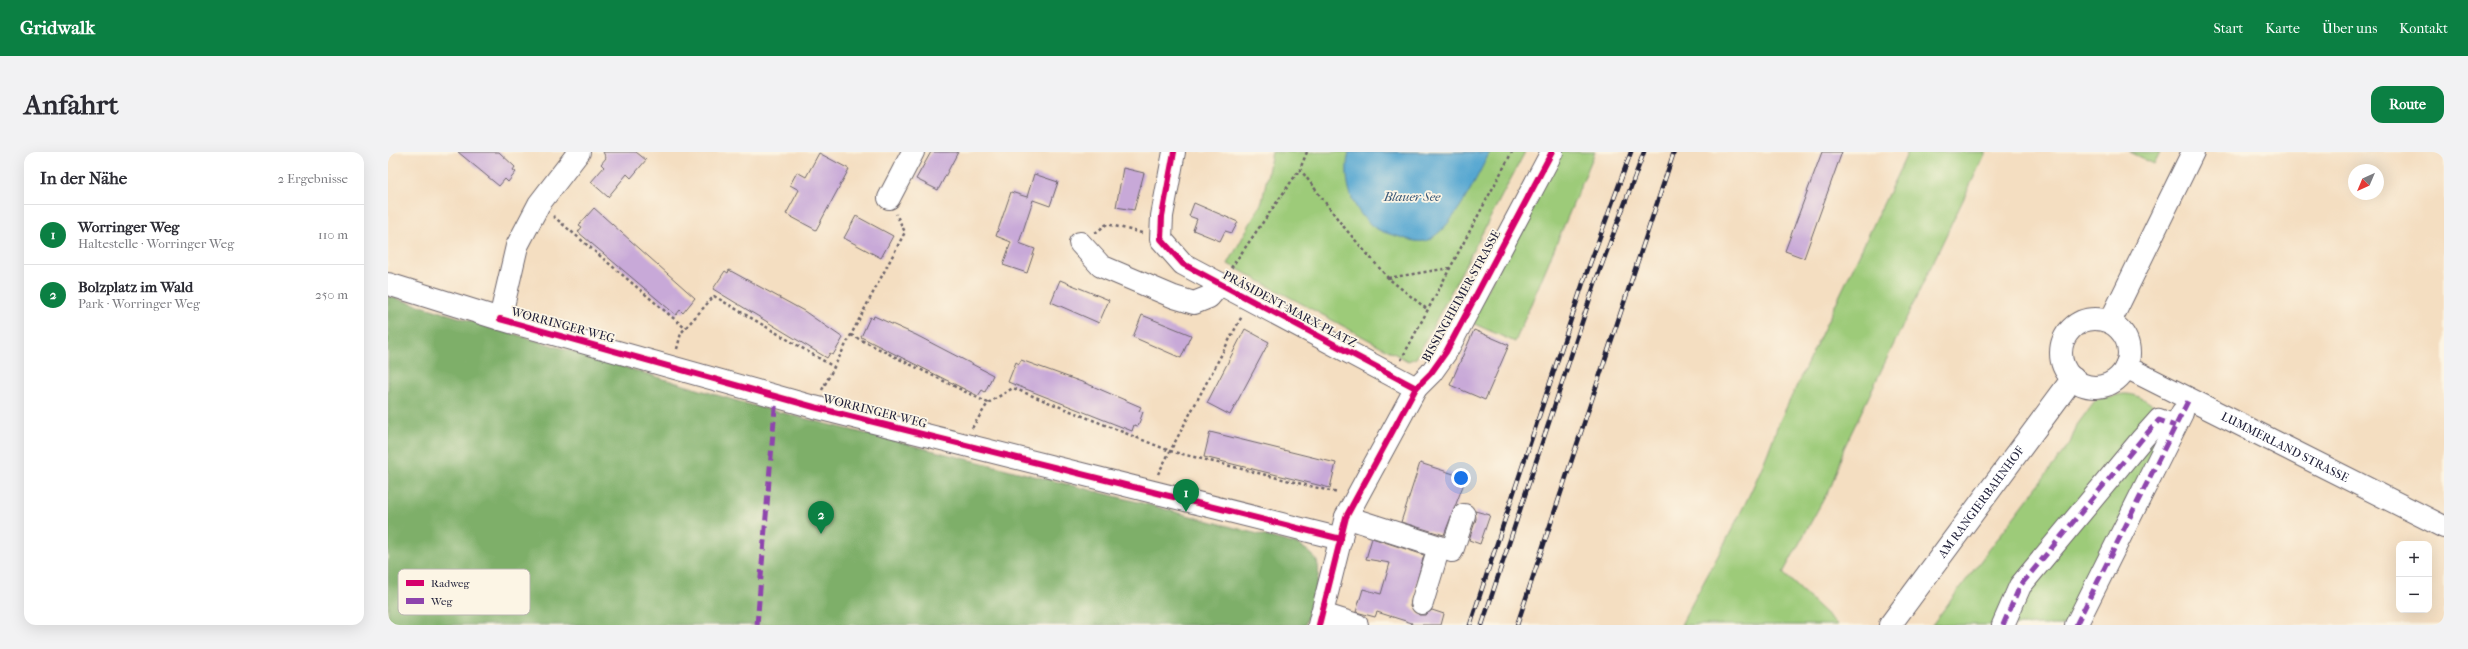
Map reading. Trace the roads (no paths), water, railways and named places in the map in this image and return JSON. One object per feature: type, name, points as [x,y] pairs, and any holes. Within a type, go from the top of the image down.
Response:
[{"type":"street","points":[[500,319],[516,246],[539,204],[580,152]]},
{"type":"street","points":[[889,198],[914,152]]},
{"type":"street","name":"PRÄSIDENT-MARX-PLATZ","points":[[1174,152],[1162,216],[1161,239],[1183,264],[1416,388]]},
{"type":"street","name":"BISSINGHEIMER STRASSE","points":[[1320,619],[1351,507],[1416,388],[1432,373],[1446,352],[1552,152]]},
{"type":"street","points":[[2110,322],[2193,152]]},
{"type":"street","name":"PRÄSIDENT-MARX-PLATZ","points":[[1080,244],[1101,266],[1174,297],[1194,303],[1209,297],[1220,284]]},
{"type":"street","name":"WORRINGER WEG","points":[[388,284],[500,319],[814,407],[1341,539]]},
{"type":"street","points":[[2101,319],[2110,322],[2118,326],[2128,341],[2129,359],[2126,367],[2115,381],[2107,385],[2089,386],[2073,378],[2065,367],[2061,355],[2064,338],[2069,330],[2084,320],[2101,319]]},
{"type":"street","name":"LUMMERLAND STRASSE","points":[[2126,367],[2444,527]]},
{"type":"street","name":"AM RANGIERBAHNHOF","points":[[1890,625],[2073,378]]},
{"type":"street","points":[[2076,625],[2189,399]]},
{"type":"street","points":[[2003,625],[2020,586],[2142,439],[2159,420],[2175,426]]},
{"type":"street","points":[[1351,507],[1439,547],[1452,551],[1464,515]]},
{"type":"street","points":[[1422,603],[1439,547]]},
{"type":"street","points":[[1320,619],[1357,625]]},
{"type":"water","name":"Blauer See","points":[[1349,152],[1490,152],[1472,187],[1457,212],[1448,223],[1430,239],[1415,241],[1388,234],[1377,229],[1368,223],[1361,215],[1355,205],[1348,185],[1347,163]]},
{"type":"railway","points":[[1470,625],[1584,280],[1631,152]]},
{"type":"railway","points":[[1482,625],[1595,283],[1644,152]]},
{"type":"railway","points":[[1517,625],[1674,152]]},
{"type":"place","name":"Worringer Weg","points":[[1186,512]]},
{"type":"place","name":"Bolzplatz im Wald","points":[[821,534]]}]
